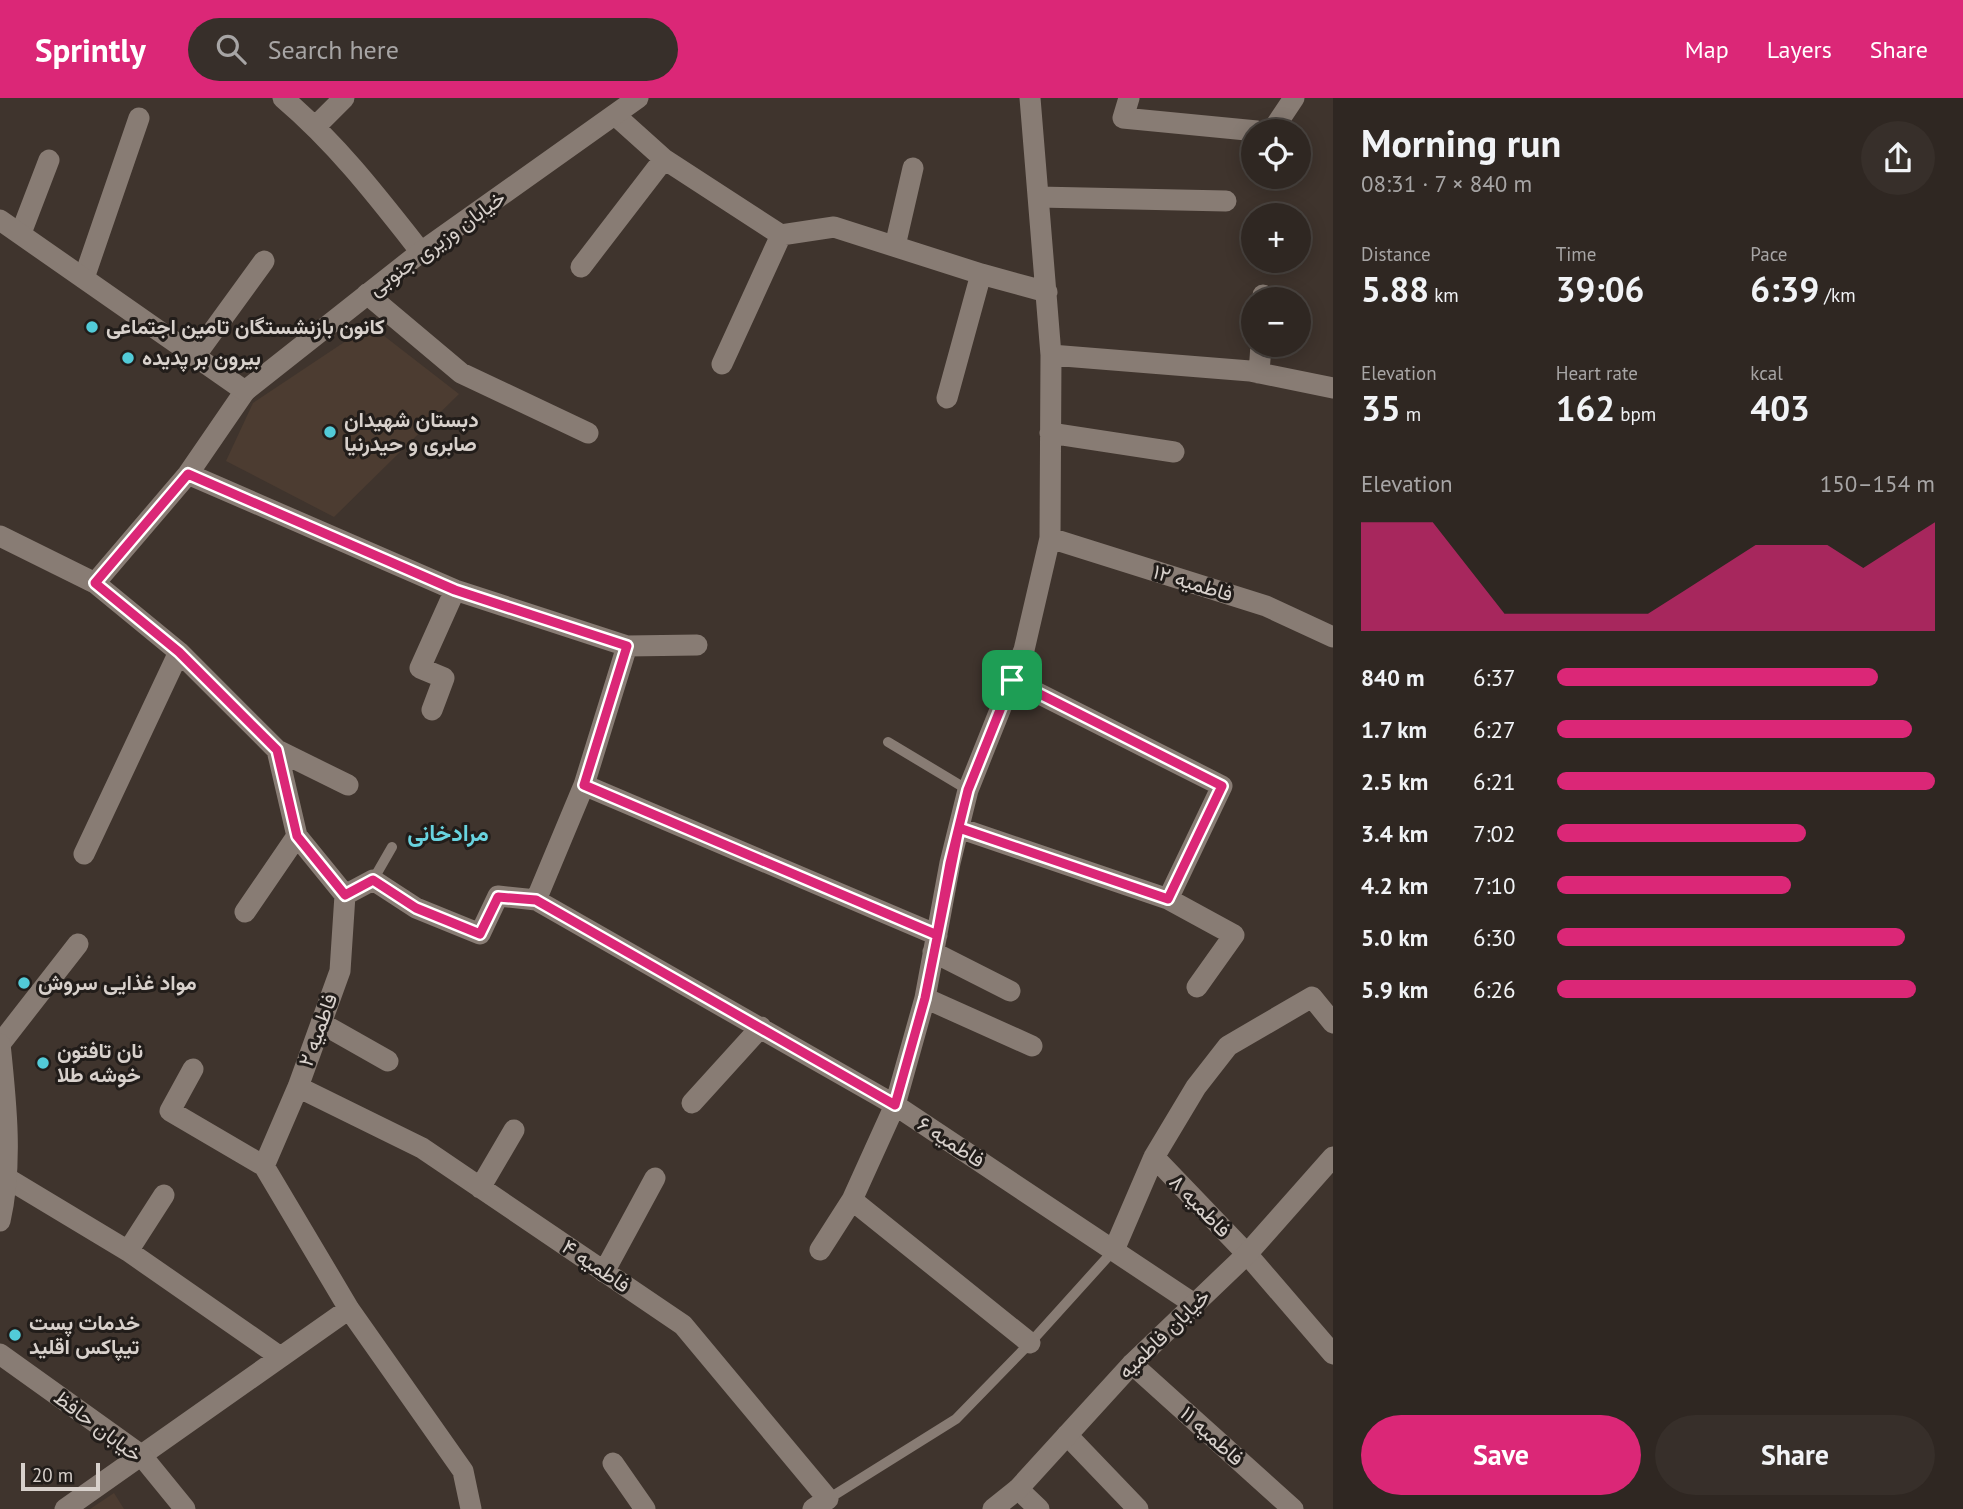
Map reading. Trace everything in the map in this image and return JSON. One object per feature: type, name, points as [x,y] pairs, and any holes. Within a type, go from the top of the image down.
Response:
[{"type":"street","points":[[283,98],[316,126],[352,165],[421,252]]},
{"type":"street","points":[[316,126],[344,98]]},
{"type":"street","name":"خیابان وزیری جنوبی","points":[[95,583],[188,474],[245,391],[421,252],[638,98]]},
{"type":"street","points":[[820,1250],[852,1200],[895,1105],[925,998],[968,790],[1024,650],[1050,538],[1051,355],[1030,98]]},
{"type":"street","points":[[1129,98],[1122,118],[1241,129]]},
{"type":"street","points":[[1280,119],[1294,98]]},
{"type":"street","points":[[615,115],[664,159],[781,235],[834,226],[981,274],[1047,292]]},
{"type":"street","points":[[84,278],[139,118]]},
{"type":"street","points":[[580,267],[664,159]]},
{"type":"street","points":[[21,233],[49,160]]},
{"type":"street","points":[[895,246],[913,168]]},
{"type":"street","points":[[1038,197],[1226,201]]},
{"type":"street","points":[[0,220],[245,391]]},
{"type":"street","points":[[722,364],[781,235]]},
{"type":"street","points":[[195,356],[264,261]]},
{"type":"street","points":[[947,398],[981,274]]},
{"type":"street","points":[[367,295],[461,373],[588,433]]},
{"type":"street","points":[[1051,355],[1259,373],[1333,388]]},
{"type":"street","points":[[1259,373],[1260,357]]},
{"type":"street","points":[[1050,432],[1174,452]]},
{"type":"street","points":[[188,474],[455,590],[627,646],[697,645]]},
{"type":"street","points":[[0,536],[95,583],[179,652],[277,750],[348,785]]},
{"type":"street","name":"فاطمیه ۱۲","points":[[1050,538],[1266,606],[1333,637]]},
{"type":"street","points":[[432,710],[444,678],[420,668],[455,590]]},
{"type":"street","points":[[536,900],[584,785],[627,646]]},
{"type":"street","points":[[84,854],[179,652]]},
{"type":"street","points":[[1012,680],[1222,786],[1168,899]]},
{"type":"street","points":[[277,750],[297,836],[345,895],[373,880]]},
{"type":"street","points":[[584,785],[935,943],[1010,991]]},
{"type":"street","points":[[959,828],[1168,899],[1234,935],[1198,987]]},
{"type":"street","points":[[246,912],[297,836]]},
{"type":"street","name":"فاطمیه ۶","points":[[373,880],[416,908],[480,934],[498,897],[536,900],[895,1105],[1194,1304]]},
{"type":"street","name":"فاطمیه ۲","points":[[264,1166],[298,1087],[340,971],[345,895]]},
{"type":"street","points":[[0,1221],[7,1117],[0,1044],[78,944]]},
{"type":"street","points":[[1114,1250],[1154,1157],[1196,1087],[1228,1046],[1312,997],[1333,1023]]},
{"type":"street","points":[[925,998],[1032,1046]]},
{"type":"street","points":[[321,1023],[388,1061]]},
{"type":"street","points":[[692,1103],[761,1027]]},
{"type":"street","points":[[192,1069],[170,1111],[264,1166],[349,1309],[463,1471],[471,1509]]},
{"type":"street","name":"فاطمیه ۴","points":[[298,1087],[422,1148],[683,1325],[820,1504]]},
{"type":"street","points":[[480,1188],[514,1130]]},
{"type":"street","name":"فاطمیه ۸","points":[[1154,1157],[1247,1254],[1333,1354]]},
{"type":"street","name":"خیابان فاطمیه","points":[[993,1509],[1018,1489],[1132,1364],[1247,1254],[1333,1157]]},
{"type":"street","points":[[3,1176],[128,1251],[279,1356]]},
{"type":"street","points":[[604,1272],[655,1178]]},
{"type":"street","points":[[128,1251],[164,1195]]},
{"type":"street","points":[[852,1200],[1030,1343]]},
{"type":"street","points":[[65,1509],[349,1309]]},
{"type":"street","name":"خیابان حافظ","points":[[0,1354],[141,1455],[185,1509]]},
{"type":"street","name":"فاطمیه ۱۱","points":[[1132,1364],[1293,1509]]},
{"type":"street","points":[[1067,1434],[1138,1509]]},
{"type":"street","points":[[613,1463],[645,1509]]},
{"type":"street","points":[[1018,1489],[1039,1509]]},
{"type":"lane","points":[[888,742],[968,790]]},
{"type":"lane","points":[[373,880],[392,847]]},
{"type":"lane","points":[[820,1504],[956,1419],[1030,1343],[1114,1250]]},
{"type":"shaded area","name":"دبستان شهیدان صابری و حیدرنیا","points":[[370,325],[459,394],[334,517],[226,461],[253,403]]},
{"type":"shaded area","points":[[114,1493],[124,1509],[90,1509]]},
{"type":"place","name":"کانون بازنشستگان تامین اجتماعی","points":[[92,327]]},
{"type":"place","name":"بیرون بر پدیده","points":[[128,358]]},
{"type":"place","name":"دبستان شهیدان صابری و حیدرنیا","points":[[330,432]]},
{"type":"place","name":"مواد غذایی سروش","points":[[24,983]]},
{"type":"place","name":"نان تافتون خوشه طلا","points":[[43,1063]]},
{"type":"place","name":"خدمات پست تیپاکس اقلید","points":[[15,1335]]},
{"type":"district","name":"مرادخانی","points":[[448,833]]},
{"type":"route","points":[[188,474],[455,590],[627,646],[584,785],[937,935],[950,863],[968,790],[1012,680],[1222,786],[1168,899],[959,828],[925,998],[895,1105],[536,900],[498,897],[480,934],[416,908],[373,880],[345,895],[297,836],[277,750],[179,652],[95,583],[188,474]]}]
